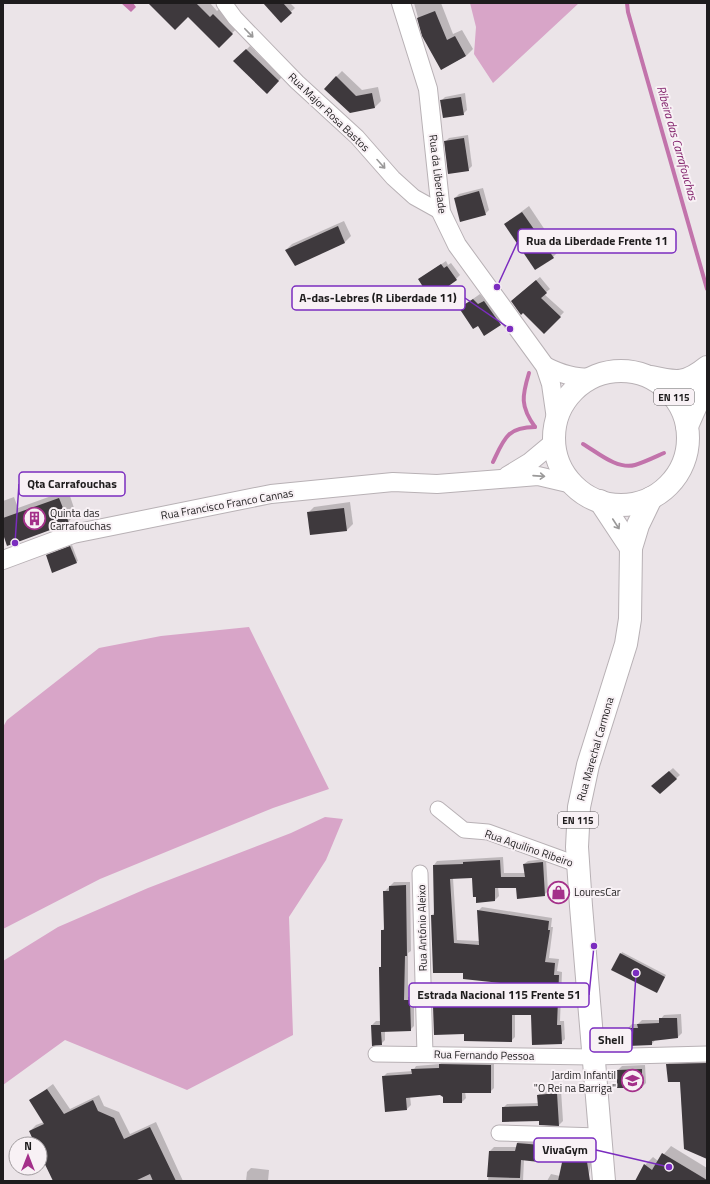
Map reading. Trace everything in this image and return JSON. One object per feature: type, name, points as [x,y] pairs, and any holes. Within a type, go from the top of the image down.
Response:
[{"type":"main road","name":"EN 115","points":[[648,376],[668,389],[681,406],[687,426],[688,448],[681,468],[668,485],[651,498],[632,504],[609,504],[589,497],[572,484],[559,465],[554,442],[556,420],[566,398],[582,382],[603,373],[626,370],[667,380],[687,381],[707,367]]},
{"type":"main road","name":"EN 115","points":[[687,426],[707,380]]},
{"type":"main road","name":"Rua Marechal Carmona","points":[[603,1177],[592,1057],[579,865],[579,807],[583,785],[618,671],[630,620],[631,548],[638,525],[651,498]]},
{"type":"main road","name":"EN 115","points":[[600,501],[631,548]]},
{"type":"street","name":"Rua Major Rosa Bastos","points":[[224,3],[240,24],[297,82],[357,137],[393,178],[414,197],[441,212]]},
{"type":"street","name":"Rua da Liberdade","points":[[401,3],[428,89],[441,212],[457,245],[545,366],[551,384],[556,420]]},
{"type":"street","name":"Rua da Liberdade","points":[[545,366],[561,374],[576,378],[592,378]]},
{"type":"street","name":"Rua Francisco Franco Cannas","points":[[505,478],[530,462],[554,442]]},
{"type":"street","name":"Rua Francisco Franco Cannas","points":[[3,560],[73,534],[271,494],[393,482],[437,484],[538,476],[572,484]]},
{"type":"street","name":"Rua Aquilino Ribeiro","points":[[438,809],[464,830],[488,832],[579,865]]},
{"type":"street","name":"Rua António Aleixo","points":[[420,873],[425,1054]]},
{"type":"street","name":"Rua Fernando Pessoa","points":[[376,1054],[592,1057],[707,1054]]},
{"type":"street","points":[[499,1132],[599,1136]]},
{"type":"shaded area","points":[[121,3],[133,3],[136,7],[131,12]]},
{"type":"shaded area","points":[[470,3],[579,3],[493,83],[474,54],[476,27]]},
{"type":"shaded area","points":[[249,627],[329,789],[273,808],[100,879],[3,929],[3,727],[7,720],[99,648],[161,636]]},
{"type":"shaded area","points":[[325,817],[343,819],[326,860],[289,917],[293,1035],[187,1090],[65,1040],[3,1085],[3,961],[58,927],[148,888],[291,833]]},
{"type":"building","points":[[148,3],[196,3],[210,17],[213,14],[233,34],[219,48],[188,17],[175,30]]},
{"type":"building","points":[[263,3],[283,3],[292,13],[281,23]]},
{"type":"building","points":[[435,11],[447,40],[455,36],[466,56],[441,70],[422,36],[417,18]]},
{"type":"building","points":[[246,49],[279,81],[267,94],[233,61]]},
{"type":"building","points":[[336,76],[356,96],[372,93],[375,108],[350,113],[324,89]]},
{"type":"building","points":[[461,97],[464,115],[443,118],[440,100]]},
{"type":"building","points":[[464,138],[469,171],[448,174],[444,141]]},
{"type":"building","points":[[479,191],[486,215],[460,222],[454,198]]},
{"type":"building","points":[[522,212],[554,258],[535,270],[504,224]]},
{"type":"building","points":[[338,226],[345,243],[295,266],[285,250]]},
{"type":"building","points":[[441,264],[444,268],[447,266],[457,280],[433,297],[427,288],[425,290],[418,279]]},
{"type":"building","points":[[536,280],[547,293],[541,298],[561,317],[544,334],[523,313],[521,315],[511,301]]},
{"type":"building","points":[[473,299],[478,304],[484,301],[501,325],[484,336],[478,326],[473,329],[459,308]]},
{"type":"building","name":"Quinta das Carrafouchas","points":[[59,498],[69,523],[7,546],[3,534],[3,518]]},
{"type":"building","points":[[344,508],[347,531],[310,535],[307,512]]},
{"type":"building","points":[[70,546],[77,563],[52,573],[46,555]]},
{"type":"building","points":[[669,771],[677,779],[660,794],[651,786]]},
{"type":"building","points":[[500,860],[501,877],[525,877],[523,864],[543,862],[545,896],[517,899],[516,888],[495,888],[495,901],[476,903],[476,897],[473,897],[472,878],[450,879],[454,943],[479,945],[477,910],[549,921],[548,930],[550,930],[545,962],[555,963],[554,975],[559,975],[557,1025],[561,1025],[562,1044],[532,1045],[531,1015],[512,1015],[512,1042],[464,1041],[464,1034],[434,1035],[433,1006],[450,998],[528,997],[528,986],[463,979],[463,973],[433,973],[431,915],[434,915],[433,865],[463,864],[463,862]]},
{"type":"building","points":[[406,885],[407,956],[405,956],[404,1000],[410,1000],[411,1031],[381,1032],[382,1045],[372,1046],[371,1025],[380,1025],[379,967],[381,967],[381,930],[384,930],[383,891],[389,891],[389,886]]},
{"type":"building","points":[[620,953],[665,977],[657,993],[611,970]]},
{"type":"building","points":[[659,1018],[677,1018],[678,1038],[652,1041],[652,1045],[628,1046],[627,1028],[638,1028],[637,1024],[659,1023]]},
{"type":"building","points":[[707,1063],[707,1159],[684,1149],[680,1082],[668,1082],[666,1064]]},
{"type":"building","points":[[439,1064],[491,1065],[491,1093],[462,1093],[462,1103],[443,1103],[443,1097],[440,1095],[406,1098],[407,1110],[385,1112],[382,1076],[412,1074],[411,1069],[439,1068]]},
{"type":"building","points":[[642,1069],[642,1088],[617,1088],[617,1070]]},
{"type":"building","points":[[47,1089],[64,1114],[93,1100],[98,1111],[114,1118],[124,1139],[150,1127],[176,1181],[153,1181],[150,1174],[135,1181],[53,1181],[48,1171],[48,1136],[31,1136],[29,1131],[44,1124],[29,1100]]},
{"type":"building","points":[[557,1093],[559,1126],[539,1125],[539,1121],[502,1122],[502,1107],[538,1106],[537,1095]]},
{"type":"building","points":[[517,1143],[541,1145],[539,1162],[521,1160],[520,1178],[487,1177],[489,1151],[515,1151]]},
{"type":"building","points":[[566,1144],[585,1149],[590,1181],[558,1181]]},
{"type":"building","points":[[662,1153],[707,1181],[635,1181],[644,1164],[652,1170]]},
{"type":"waterway","name":"Ribeira das Carrafouchas","points":[[627,3],[628,12],[707,289]]},
{"type":"waterway","points":[[529,373],[525,388],[524,401],[527,413],[535,427]]},
{"type":"waterway","points":[[493,462],[500,447],[512,432],[518,429],[535,427]]},
{"type":"waterway","points":[[583,444],[614,463],[628,466],[639,464],[664,453]]},
{"type":"place","name":"Rua da Liberdade Frente 11","points":[[497,287]]},
{"type":"place","name":"A-das-Lebres (R Liberdade 11)","points":[[510,329]]},
{"type":"place","name":"Quinta das Carrafouchas","points":[[35,519]]},
{"type":"place","name":"Qta Carrafouchas","points":[[15,543]]},
{"type":"place","name":"LouresCar","points":[[558,892]]},
{"type":"place","name":"Estrada Nacional 115 Frente 51","points":[[594,946]]},
{"type":"place","name":"Shell","points":[[636,973]]},
{"type":"place","name":"Jardim Infantil \"O Rei na Barriga\"","points":[[632,1081]]},
{"type":"place","name":"VivaGym","points":[[669,1167]]}]
